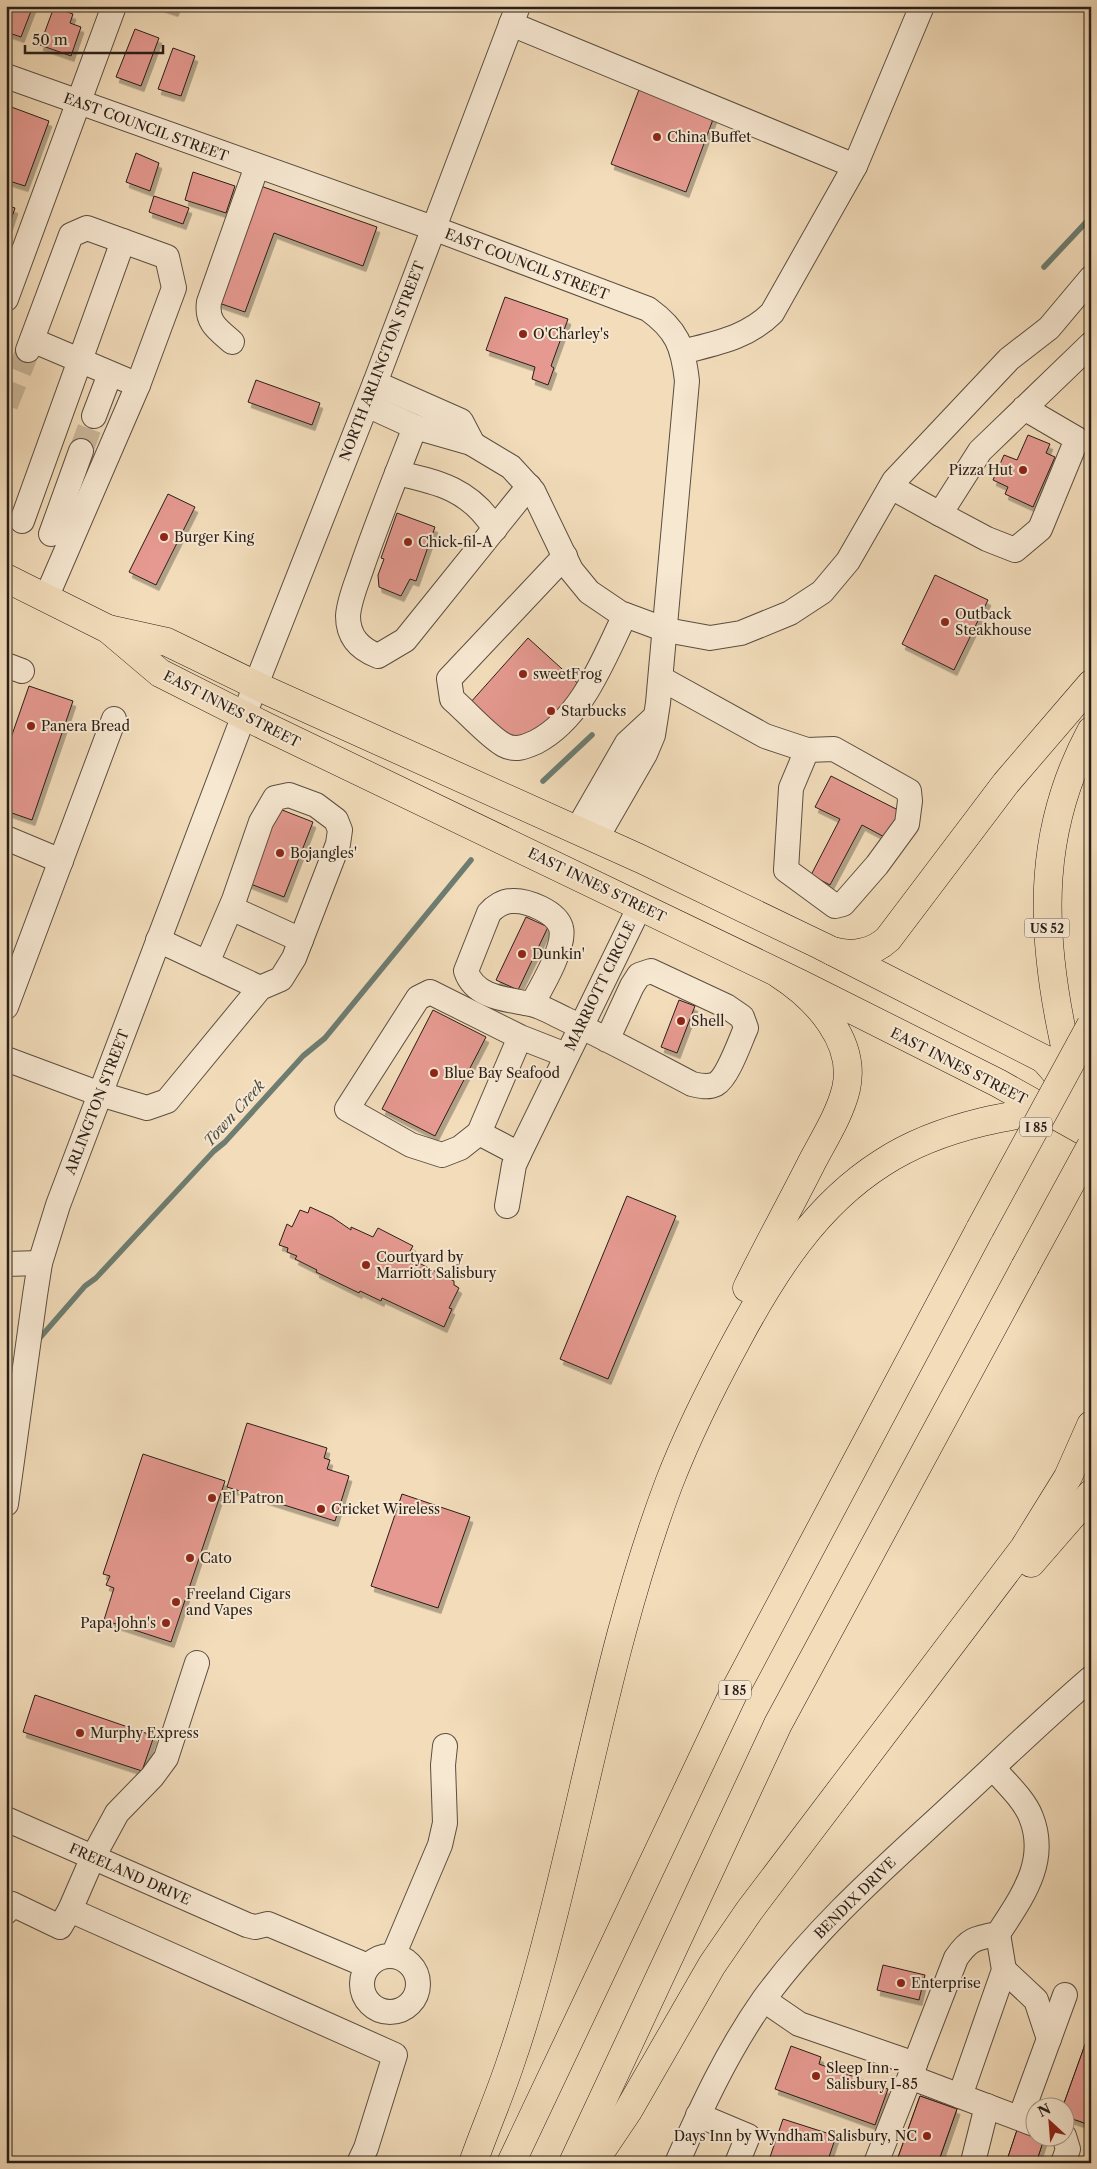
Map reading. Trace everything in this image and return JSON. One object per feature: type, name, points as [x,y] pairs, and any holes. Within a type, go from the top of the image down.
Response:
[{"type":"main road","name":"EAST INNES STREET","points":[[6,578],[108,629],[160,673],[244,715],[779,974],[1023,1098],[1044,1099],[1080,1108]]},
{"type":"main road","name":"EAST INNES STREET","points":[[108,629],[167,642],[256,685],[586,835],[832,951],[1044,1059],[1080,1108]]},
{"type":"main road","points":[[832,951],[857,954],[874,949],[888,939],[1006,783],[1091,684]]},
{"type":"main road","name":"US 52","points":[[1080,1108],[1048,954],[1047,889],[1050,856],[1061,807],[1076,760],[1091,731]]},
{"type":"main road","points":[[473,2163],[508,2072],[535,1986],[607,1690],[637,1578],[694,1412],[727,1330],[846,1091],[846,1063],[835,1029],[813,1002],[779,974]]},
{"type":"main road","name":"I 85","points":[[511,2163],[733,1694],[980,1229],[1091,1026]]},
{"type":"main road","points":[[1080,1108],[1091,1163]]},
{"type":"main road","points":[[573,2163],[778,1724],[1025,1267],[1080,1108]]},
{"type":"main road","points":[[671,1480],[702,1409],[753,1309],[788,1254],[831,1204],[882,1162],[926,1140],[973,1125],[1080,1108]]},
{"type":"main road","points":[[593,2163],[628,2111],[677,2022],[730,1938],[769,1882],[980,1609],[1033,1534],[1076,1462],[1091,1425]]},
{"type":"main road","points":[[892,1722],[1091,1494]]},
{"type":"street","points":[[6,299],[114,6]]},
{"type":"street","points":[[682,352],[731,339],[758,327],[772,313],[855,166],[920,7]]},
{"type":"street","points":[[514,15],[855,166]]},
{"type":"street","name":"NORTH ARLINGTON STREET","points":[[244,715],[367,405],[514,15]]},
{"type":"street","name":"EAST COUNCIL STREET","points":[[6,76],[433,228],[648,309],[664,321],[677,337],[682,352],[687,381],[662,680],[654,718],[653,735],[645,754],[586,835]]},
{"type":"street","points":[[232,342],[214,327],[209,320],[209,302],[257,166]]},
{"type":"street","points":[[61,539],[138,385],[174,288],[167,258],[87,228],[71,235],[30,345],[138,385]]},
{"type":"street","points":[[61,539],[14,518],[80,362],[124,242]]},
{"type":"street","points":[[367,405],[415,427],[472,443],[511,466],[529,486],[571,570],[589,592],[625,615],[666,630],[710,638],[741,633],[790,614],[822,592],[848,561],[891,487],[911,461],[1008,359],[1049,328],[1086,293]]},
{"type":"street","points":[[940,514],[980,451],[1091,344]]},
{"type":"street","points":[[94,416],[110,374]]},
{"type":"street","points":[[375,383],[462,421],[472,443]]},
{"type":"street","points":[[891,487],[987,539],[1015,550],[1040,529],[1077,439],[1024,408]]},
{"type":"street","points":[[415,427],[358,578],[348,616],[354,640],[364,651],[378,656],[405,640],[529,486]]},
{"type":"street","points":[[46,598],[81,452]]},
{"type":"street","points":[[397,473],[437,482],[471,499],[485,512],[495,529]]},
{"type":"street","points":[[564,556],[449,679],[452,699],[504,745],[523,749],[550,735],[579,702],[596,674],[625,615]]},
{"type":"street","points":[[662,680],[765,736],[807,750],[834,748],[908,791],[910,801],[907,824],[877,865],[843,904],[835,906],[786,870],[791,788],[807,750]]},
{"type":"street","name":"ARLINGTON STREET","points":[[7,1502],[40,1263],[58,1205],[244,715]]},
{"type":"street","points":[[6,1007],[114,719]]},
{"type":"street","points":[[6,1059],[100,1094],[147,1108],[167,1101],[260,988],[281,979],[294,958],[338,844],[340,830],[336,820],[316,805],[289,795],[275,798],[261,822],[231,908],[208,963]]},
{"type":"street","points":[[6,838],[61,861]]},
{"type":"street","points":[[532,1004],[544,984],[561,941],[561,928],[553,915],[541,908],[512,901],[494,906],[489,913],[466,971],[478,990],[507,1000],[532,1004],[580,1026],[607,1040],[692,1084],[704,1087],[716,1084],[725,1074],[746,1028],[742,1017],[726,1006],[651,971],[639,975],[607,1040]]},
{"type":"street","name":"MARRIOTT CIRCLE","points":[[506,1206],[514,1165],[640,906]]},
{"type":"street","points":[[231,908],[301,940]]},
{"type":"street","points":[[158,940],[260,988]]},
{"type":"street","points":[[520,1036],[479,1133],[460,1148],[442,1155],[412,1145],[347,1109],[418,998],[430,992],[520,1036],[566,1055]]},
{"type":"street","points":[[479,1133],[520,1154]]},
{"type":"street","points":[[6,1264],[40,1263]]},
{"type":"street","points":[[6,1912],[12,1904],[60,1927],[70,1910],[93,1857],[117,1813],[152,1778],[166,1758],[198,1663]]},
{"type":"street","name":"BENDIX DRIVE","points":[[677,2163],[698,2115],[729,2055],[764,2000],[834,1916],[1091,1678]]},
{"type":"street","points":[[393,1956],[440,1846],[445,1823],[443,1765],[446,1746]]},
{"type":"street","points":[[960,2096],[1004,1970],[998,1934],[1031,1876],[1038,1857],[1031,1816],[993,1768]]},
{"type":"street","name":"FREELAND DRIVE","points":[[6,1819],[255,1927],[261,1938],[365,1973]]},
{"type":"street","points":[[70,1910],[394,2055],[360,2163]]},
{"type":"street","points":[[876,2163],[956,1958],[966,1944],[982,1936],[998,1934]]},
{"type":"street","points":[[384,1956],[393,1956],[410,1964],[415,1972],[417,1990],[407,2006],[389,2012],[372,2006],[362,1990],[365,1973],[384,1956]]},
{"type":"street","points":[[1004,1970],[1036,2000],[1049,2039]]},
{"type":"street","points":[[1034,2096],[1049,2039],[1066,1995]]},
{"type":"street","points":[[764,2000],[799,2024],[913,2070],[960,2096],[1024,2120]]},
{"type":"street","points":[[974,2158],[987,2106]]},
{"type":"street","points":[[698,2115],[748,2136],[737,2163]]},
{"type":"street","points":[[1063,2163],[1068,2149],[1067,2146]]},
{"type":"building","points":[[9,6],[33,6],[21,37],[6,32]]},
{"type":"building","points":[[160,6],[177,6],[175,11]]},
{"type":"building","points":[[54,7],[73,14],[70,23],[81,27],[71,56],[40,45]]},
{"type":"building","points":[[135,29],[159,38],[141,86],[116,77]]},
{"type":"building","points":[[173,48],[195,56],[181,96],[158,89]]},
{"type":"building","points":[[640,87],[715,114],[686,192],[611,164]]},
{"type":"building","points":[[6,105],[49,121],[25,186],[6,180]]},
{"type":"building","points":[[136,153],[159,163],[150,191],[126,182]]},
{"type":"building","points":[[193,172],[235,186],[226,213],[185,200]]},
{"type":"building","points":[[255,184],[377,227],[363,266],[274,233],[245,312],[213,301]]},
{"type":"building","points":[[154,196],[189,208],[183,224],[149,212]]},
{"type":"building","points":[[6,205],[15,208],[9,226],[6,225]]},
{"type":"building","points":[[505,297],[568,319],[551,366],[554,368],[548,385],[532,379],[535,367],[486,350]]},
{"type":"building","points":[[256,380],[320,403],[312,425],[248,402]]},
{"type":"building","name":"Pizza Hut","points":[[1028,435],[1050,444],[1046,453],[1055,457],[1033,507],[1005,494],[1008,487],[993,480],[1004,455],[1017,460]]},
{"type":"building","points":[[168,494],[195,507],[156,585],[129,572]]},
{"type":"building","name":"Chick-fil-A","points":[[397,513],[435,527],[416,581],[410,579],[401,596],[379,587],[378,575],[384,559],[381,558]]},
{"type":"building","name":"Outback Steakhouse","points":[[935,575],[988,600],[954,670],[902,644]]},
{"type":"building","points":[[528,638],[583,688],[537,738],[511,740],[470,703]]},
{"type":"building","points":[[29,686],[73,701],[32,820],[6,811],[6,752]]},
{"type":"building","points":[[831,776],[904,813],[890,840],[862,825],[830,885],[811,875],[840,819],[815,807]]},
{"type":"building","name":"Bojangles'","points":[[277,808],[313,822],[284,897],[248,883]]},
{"type":"building","name":"Dunkin'","points":[[526,917],[548,927],[518,990],[496,980]]},
{"type":"building","points":[[679,1000],[695,1006],[677,1053],[661,1047]]},
{"type":"building","name":"Blue Bay Seafood","points":[[433,1010],[486,1037],[435,1136],[382,1109]]},
{"type":"building","points":[[627,1196],[676,1216],[608,1379],[560,1359]]},
{"type":"building","name":"Courtyard by Marriott Salisbury","points":[[310,1207],[332,1217],[351,1230],[351,1227],[373,1237],[378,1228],[413,1246],[410,1251],[418,1254],[415,1261],[454,1281],[454,1285],[459,1288],[449,1308],[452,1309],[444,1327],[382,1298],[381,1301],[360,1291],[359,1293],[316,1272],[317,1270],[295,1259],[297,1256],[287,1252],[288,1248],[279,1245],[287,1224],[292,1227],[300,1210],[308,1213]]},
{"type":"building","points":[[247,1423],[327,1448],[324,1458],[330,1460],[327,1469],[349,1476],[335,1521],[227,1487]]},
{"type":"building","points":[[143,1454],[225,1481],[171,1642],[104,1620],[114,1588],[106,1585],[110,1576],[103,1574]]},
{"type":"building","points":[[402,1494],[470,1517],[438,1608],[371,1586]]},
{"type":"building","points":[[35,1695],[154,1736],[142,1771],[23,1732]]},
{"type":"building","name":"Enterprise","points":[[883,1965],[925,1975],[919,2000],[877,1990]]},
{"type":"building","points":[[1091,2028],[1090,2125],[1074,2119],[1074,2096],[1067,2096]]},
{"type":"building","points":[[1091,2028],[1090,2125],[1074,2119],[1074,2096],[1067,2096]]},
{"type":"building","name":"Sleep Inn - Salisbury I-85","points":[[791,2046],[821,2057],[819,2064],[888,2089],[875,2125],[775,2089]]},
{"type":"building","name":"Days Inn by Wyndham Salisbury, NC","points":[[920,2096],[957,2109],[938,2163],[896,2163]]},
{"type":"building","name":"Days Inn by Wyndham Salisbury, NC","points":[[920,2096],[957,2109],[938,2163],[896,2163]]},
{"type":"building","points":[[783,2119],[836,2136],[827,2163],[768,2163]]},
{"type":"building","points":[[1017,2130],[1024,2132],[1024,2146],[1042,2146],[1036,2163],[1006,2163]]},
{"type":"building","points":[[1017,2130],[1024,2132],[1024,2146],[1042,2146],[1036,2163],[1006,2163]]},
{"type":"waterway","name":"Town Creek","points":[[1044,267],[1091,217]]},
{"type":"waterway","name":"Town Creek","points":[[543,781],[592,735]]},
{"type":"waterway","name":"Town Creek","points":[[38,1340],[85,1286],[96,1278],[214,1151],[225,1142],[303,1056],[325,1038],[471,860]]},
{"type":"waterway","name":"Town Creek","points":[[6,1375],[16,1364]]},
{"type":"tunnel","points":[[6,405],[28,350]]},
{"type":"tunnel","points":[[81,451],[94,416]]},
{"type":"place","name":"China Buffet","points":[[657,137]]},
{"type":"place","name":"O'Charley's","points":[[523,334]]},
{"type":"place","name":"Pizza Hut","points":[[1023,470]]},
{"type":"place","name":"Burger King","points":[[164,537]]},
{"type":"place","name":"Chick-fil-A","points":[[408,542]]},
{"type":"place","name":"Outback Steakhouse","points":[[945,622]]},
{"type":"place","name":"sweetFrog","points":[[523,674]]},
{"type":"place","name":"Starbucks","points":[[551,711]]},
{"type":"place","name":"Panera Bread","points":[[31,726]]},
{"type":"place","name":"Bojangles'","points":[[280,853]]},
{"type":"place","name":"Dunkin'","points":[[522,954]]},
{"type":"place","name":"Shell","points":[[681,1021]]},
{"type":"place","name":"Blue Bay Seafood","points":[[434,1073]]},
{"type":"place","name":"Courtyard by Marriott Salisbury","points":[[366,1265]]},
{"type":"place","name":"El Patron","points":[[212,1498]]},
{"type":"place","name":"Cricket Wireless","points":[[321,1509]]},
{"type":"place","name":"Cato","points":[[190,1558]]},
{"type":"place","name":"Freeland Cigars and Vapes","points":[[176,1602]]},
{"type":"place","name":"Papa John's","points":[[166,1623]]},
{"type":"place","name":"Murphy Express","points":[[80,1733]]},
{"type":"place","name":"Enterprise","points":[[901,1983]]},
{"type":"place","name":"Sleep Inn - Salisbury I-85","points":[[816,2076]]},
{"type":"place","name":"Days Inn by Wyndham Salisbury, NC","points":[[927,2136]]}]
